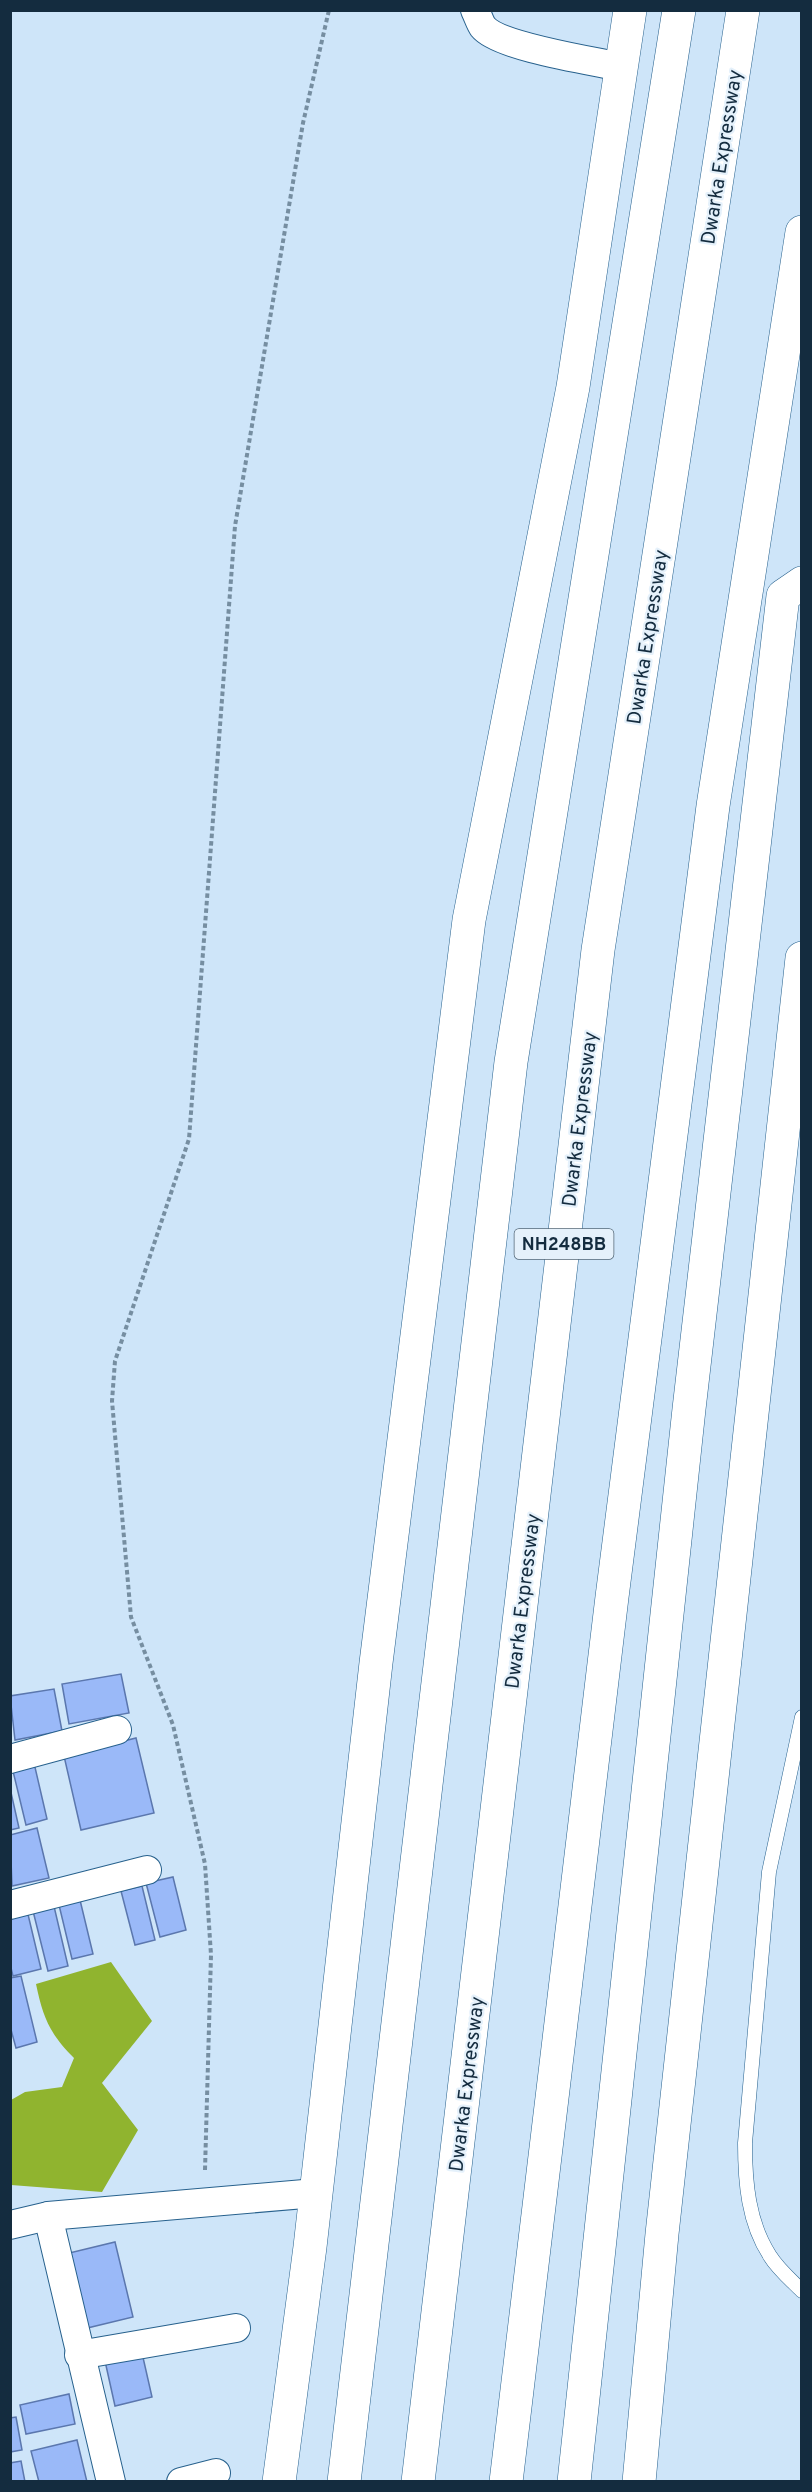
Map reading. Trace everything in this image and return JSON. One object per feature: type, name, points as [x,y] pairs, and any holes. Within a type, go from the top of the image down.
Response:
[{"type":"main road","points":[[279,2481],[316,2193],[376,1663],[469,920],[573,387],[630,10]]},
{"type":"main road","points":[[344,2481],[511,1062],[672,68],[679,10]]},
{"type":"main road","name":"Dwarka Expressway","points":[[418,2481],[598,950],[743,10]]},
{"type":"main road","points":[[506,2481],[609,1621],[713,806],[801,231]]},
{"type":"main road","points":[[574,2481],[688,1421],[792,589]]},
{"type":"main road","points":[[639,2481],[662,2234],[801,957]]},
{"type":"street","points":[[475,10],[484,28],[501,39],[621,67]]},
{"type":"street","points":[[10,1759],[117,1730]]},
{"type":"street","points":[[10,1905],[147,1870]]},
{"type":"street","points":[[11,2224],[48,2216],[316,2193]]},
{"type":"street","points":[[48,2216],[79,2355],[111,2481]]},
{"type":"street","points":[[79,2355],[236,2328]]},
{"type":"street","points":[[181,2481],[216,2473]]},
{"type":"lane","points":[[801,1717],[769,1872],[745,2143],[745,2181],[754,2222],[770,2256],[801,2291]]},
{"type":"path","points":[[204,2201],[211,1955],[205,1864],[173,1725],[131,1617],[112,1401],[115,1361],[189,1139],[235,526],[303,123],[329,10]]},
{"type":"shaded area","points":[[111,1962],[152,2021],[102,2083],[138,2130],[102,2192],[11,2185],[11,2100],[25,2092],[62,2087],[74,2058],[53,2033],[42,2007],[36,1984]]},
{"type":"building","points":[[121,1674],[129,1713],[69,1724],[62,1684]]},
{"type":"building","points":[[54,1689],[62,1731],[15,1740],[10,1696]]},
{"type":"building","points":[[136,1738],[154,1813],[81,1830],[64,1756]]},
{"type":"building","points":[[34,1763],[47,1819],[26,1825],[12,1767]]},
{"type":"building","points":[[10,1788],[19,1828],[10,1830]]},
{"type":"building","points":[[37,1828],[49,1878],[12,1886],[10,1835]]},
{"type":"building","points":[[173,1877],[186,1930],[160,1937],[146,1883]]},
{"type":"building","points":[[142,1886],[155,1940],[135,1945],[121,1891]]},
{"type":"building","points":[[80,1900],[93,1954],[72,1959],[59,1905]]},
{"type":"building","points":[[53,1902],[68,1966],[48,1971],[32,1907]]},
{"type":"building","points":[[26,1906],[41,1969],[13,1976],[10,1964],[10,1910]]},
{"type":"building","points":[[21,1976],[37,2042],[16,2048],[10,2026],[10,1978]]},
{"type":"building","points":[[115,2242],[133,2317],[79,2330],[61,2255]]},
{"type":"building","points":[[142,2353],[152,2397],[115,2406],[105,2361]]},
{"type":"building","points":[[69,2394],[75,2424],[26,2434],[20,2405]]},
{"type":"building","points":[[16,2417],[22,2450],[10,2452],[10,2418]]},
{"type":"building","points":[[77,2440],[87,2482],[39,2482],[31,2451]]},
{"type":"building","points":[[21,2461],[25,2482],[10,2482],[10,2463]]}]
